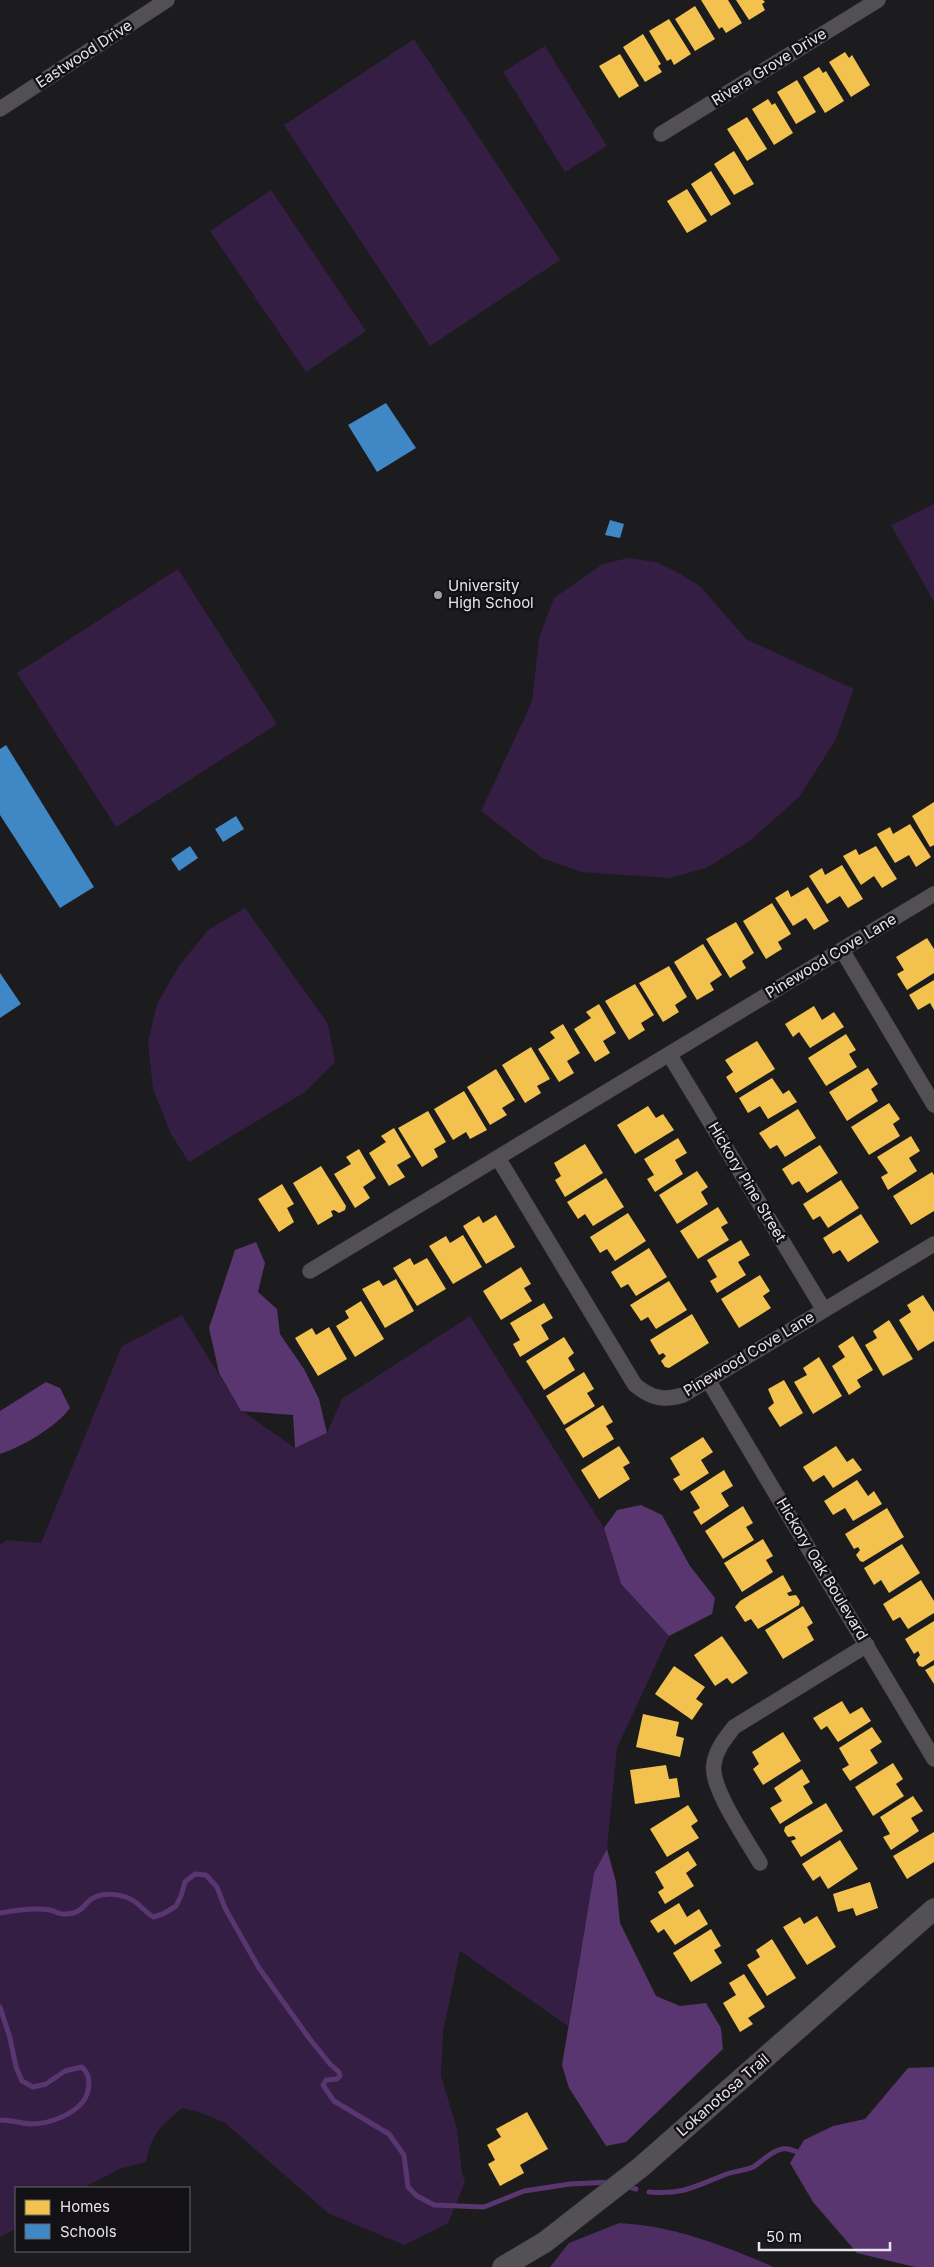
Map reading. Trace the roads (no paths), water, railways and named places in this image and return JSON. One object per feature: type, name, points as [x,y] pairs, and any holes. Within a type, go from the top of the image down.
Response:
[{"type":"street","name":"Eastwood Drive","points":[[0,109],[167,0]]},
{"type":"street","name":"Rivera Grove Drive","points":[[661,134],[878,0]]},
{"type":"street","name":"Pinewood Cove Lane","points":[[310,1271],[934,894]]},
{"type":"street","points":[[842,950],[934,1105]]},
{"type":"street","name":"Hickory Pine Street","points":[[669,1054],[824,1310]]},
{"type":"street","name":"Pinewood Cove Lane","points":[[498,1158],[635,1385],[644,1393],[658,1398],[671,1398],[683,1395],[934,1244]]},
{"type":"street","name":"Hickory Oak Boulevard","points":[[708,1380],[934,1759]]},
{"type":"street","points":[[760,1863],[720,1794],[713,1766],[719,1746],[734,1727],[867,1645]]},
{"type":"street","name":"Lokanotosa Trail","points":[[502,2267],[545,2242],[641,2168],[934,1909]]},
{"type":"waterway","points":[[0,1913],[38,1909],[69,1914],[78,1911],[93,1898],[113,1894],[133,1900],[153,1917],[163,1914],[176,1906],[185,1882],[195,1874],[206,1875],[217,1887],[225,1908],[259,1968],[309,2038],[339,2072],[340,2076],[337,2079],[326,2080],[323,2085],[334,2101],[389,2134],[404,2155],[408,2187],[417,2196],[434,2205],[484,2207],[524,2191],[570,2184],[612,2182]]},
{"type":"waterway","points":[[0,2007],[10,2038],[16,2067],[22,2081],[33,2087],[46,2084],[65,2071],[82,2067],[88,2075],[89,2084],[88,2091],[80,2105],[57,2119],[31,2124],[0,2120]]},
{"type":"waterway","points":[[649,2192],[661,2193],[689,2189],[727,2174],[753,2167],[778,2150],[790,2149],[801,2154]]},
{"type":"waterway","points":[[625,2186],[636,2189]]},
{"type":"place","name":"University High School","points":[[438,595]]}]
